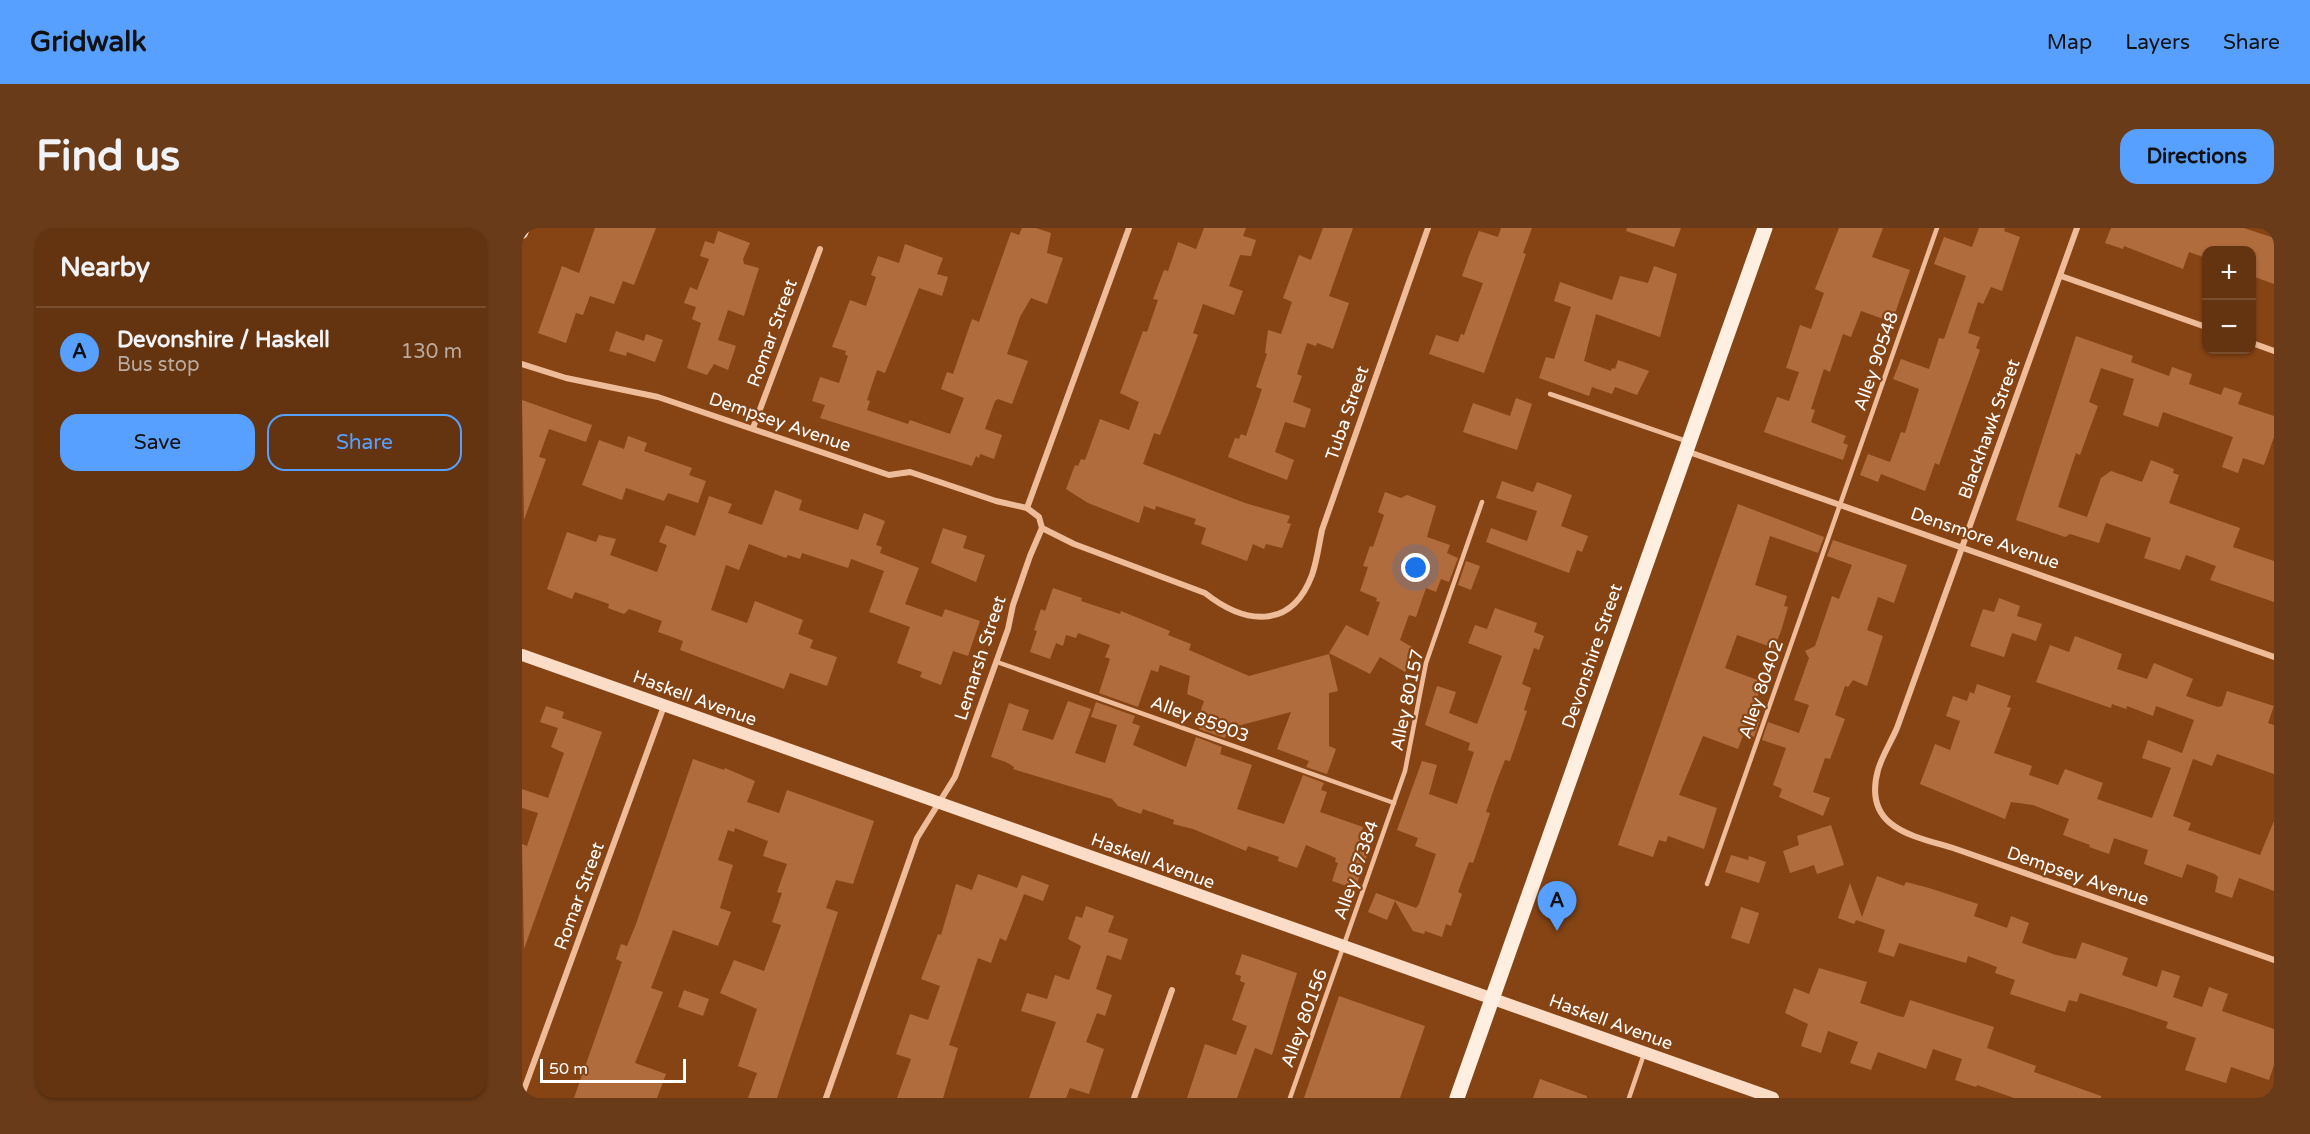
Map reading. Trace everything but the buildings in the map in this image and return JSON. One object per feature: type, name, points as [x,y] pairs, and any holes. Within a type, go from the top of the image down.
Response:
[{"type":"main road","points":[[522,233],[524,228]]},
{"type":"main road","name":"Devonshire Street","points":[[1457,1098],[1765,228]]},
{"type":"main road","name":"Haskell Avenue","points":[[522,655],[1773,1098]]},
{"type":"street","points":[[1042,528],[1039,517],[1027,508],[1129,228]]},
{"type":"street","name":"Tuba Street","points":[[1042,528],[1085,548],[1205,593],[1218,604],[1249,616],[1265,618],[1292,606],[1312,575],[1322,530],[1428,228]]},
{"type":"street","name":"Blackhawk Street","points":[[1880,810],[1875,790],[1878,769],[1897,728],[2077,228]]},
{"type":"street","name":"Romar Street","points":[[753,428],[820,249]]},
{"type":"street","points":[[2061,276],[2202,326]]},
{"type":"street","points":[[2256,344],[2274,351]]},
{"type":"street","name":"Dempsey Avenue","points":[[522,364],[566,378],[658,397],[889,475],[910,472],[996,501],[1027,508]]},
{"type":"street","name":"Densmore Avenue","points":[[1687,446],[1840,504],[2274,657]]},
{"type":"street","name":"Lemarsh Street","points":[[826,1098],[917,838],[955,777],[997,662],[1013,604],[1042,528]]},
{"type":"street","name":"Romar Street","points":[[522,1095],[664,706]]},
{"type":"street","name":"Dempsey Avenue","points":[[1880,810],[1891,825],[1906,835],[1976,856],[2274,960]]},
{"type":"street","points":[[1134,1098],[1172,990]]},
{"type":"lane","name":"Alley 90548","points":[[1840,504],[1937,228]]},
{"type":"lane","points":[[1550,394],[1687,446]]},
{"type":"lane","name":"Alley 80157","points":[[1394,802],[1405,771],[1426,663],[1482,502]]},
{"type":"lane","name":"Alley 80402","points":[[1707,884],[1840,504]]},
{"type":"lane","name":"Alley 85903","points":[[997,662],[1394,802]]},
{"type":"lane","name":"Alley 87384","points":[[1343,947],[1394,802]]},
{"type":"lane","name":"Alley 80156","points":[[1290,1098],[1343,947]]},
{"type":"lane","points":[[1629,1098],[1644,1054]]},
{"type":"place","name":"Devonshire / Haskell","points":[[1557,931]]}]
